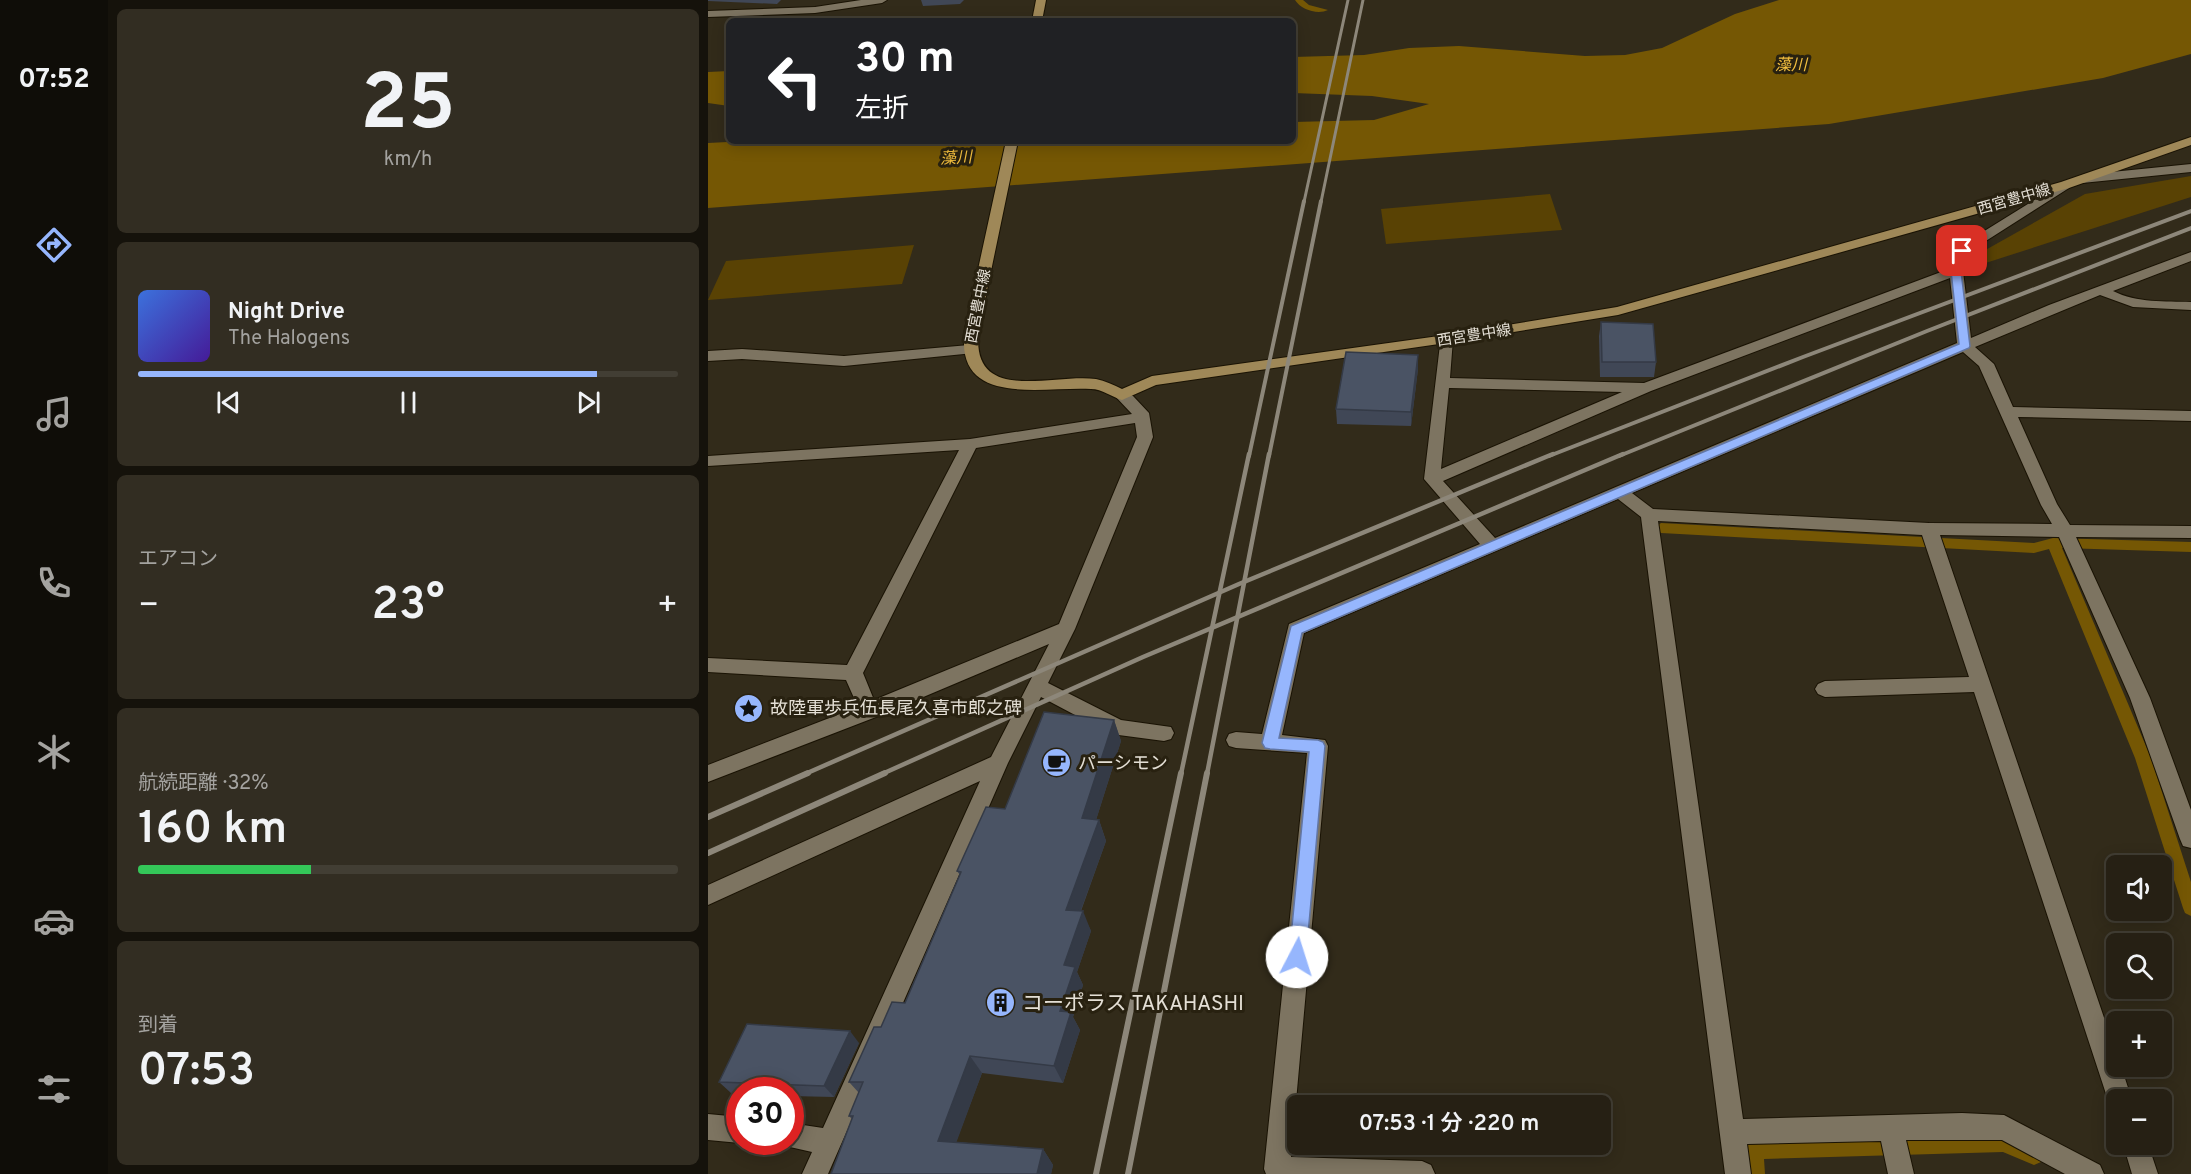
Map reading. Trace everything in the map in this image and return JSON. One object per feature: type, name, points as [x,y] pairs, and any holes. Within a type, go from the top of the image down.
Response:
[{"type":"main road","points":[[1038,18],[1041,0]]},
{"type":"main road","name":"西宮豊中線","points":[[1011,144],[972,329],[969,350],[972,362],[977,370],[990,378],[1010,385],[1029,387],[1094,384],[1122,395],[1152,381],[1446,339],[1618,311],[2065,185],[2191,141]]},
{"type":"street","points":[[792,12],[805,0]]},
{"type":"street","points":[[708,14],[792,12],[841,8],[882,0]]},
{"type":"street","points":[[2082,178],[2191,168]]},
{"type":"street","points":[[2065,185],[1962,251],[1957,260],[1956,271],[1965,346],[1986,364],[2049,505],[2065,531],[2140,698],[2191,839]]},
{"type":"street","points":[[1270,743],[1296,629],[1965,346],[2191,256]]},
{"type":"street","points":[[1432,479],[1646,388],[1956,271]]},
{"type":"street","points":[[2101,291],[2116,300],[2136,304],[2191,306]]},
{"type":"street","points":[[1446,339],[1432,479],[1492,546]]},
{"type":"street","points":[[708,356],[742,354],[844,361],[969,350]]},
{"type":"street","points":[[1443,383],[1646,388]]},
{"type":"street","points":[[815,1174],[998,763],[1066,629],[1145,437],[1143,417],[1122,395]]},
{"type":"street","points":[[2008,412],[2191,416]]},
{"type":"street","points":[[708,461],[970,444],[1143,417]]},
{"type":"street","points":[[852,673],[970,444]]},
{"type":"street","points":[[1620,492],[1648,515],[1929,529],[2065,531],[2096,529],[2191,532]]},
{"type":"street","points":[[1648,515],[1737,1174]]},
{"type":"street","points":[[1929,529],[2116,1089]]},
{"type":"street","points":[[708,774],[869,711],[1066,629]]},
{"type":"street","points":[[708,665],[852,673]]},
{"type":"street","points":[[852,673],[869,711]]},
{"type":"street","points":[[1825,689],[1981,684]]},
{"type":"street","points":[[1038,686],[1118,728],[1164,733]]},
{"type":"street","points":[[1236,740],[1318,746],[1277,1172],[1422,1174]]},
{"type":"street","points":[[708,895],[998,763]]},
{"type":"street","points":[[1732,1132],[1962,1126],[2004,1128],[2091,1174]]},
{"type":"street","points":[[708,1127],[726,1129]]},
{"type":"street","points":[[1891,1128],[1901,1174]]},
{"type":"street","points":[[804,1138],[828,1141]]},
{"type":"street","points":[[2139,1155],[2145,1174]]},
{"type":"shaded area","points":[[2191,176],[2191,197],[1967,269],[1973,257],[2085,194]]},
{"type":"shaded area","points":[[1550,194],[1562,230],[1386,244],[1381,209]]},
{"type":"shaded area","points":[[914,245],[902,284],[708,300],[726,261]]},
{"type":"water","name":"藻川","points":[[1779,0],[2191,0],[2191,54],[2103,78],[1829,124],[708,208],[708,143],[1296,144],[1296,122],[1374,120],[1429,104],[1372,96],[1296,93],[1296,57],[1364,55],[1409,48],[1459,46],[1585,56],[1625,55],[1662,48],[1735,14]]},
{"type":"water","points":[[726,71],[726,106],[708,103],[708,72]]},
{"type":"building","points":[[1601,322],[1653,324],[1656,362],[1602,362]]},
{"type":"building","points":[[1346,352],[1418,355],[1411,412],[1336,409]]},
{"type":"building","points":[[1044,712],[1114,720],[1082,818],[1099,820],[1066,910],[1083,911],[1064,965],[1075,967],[1060,1011],[1071,1012],[1054,1066],[970,1056],[938,1141],[1043,1149],[1037,1174],[831,1174],[853,1116],[849,1116],[863,1082],[849,1082],[874,1027],[881,1027],[892,1002],[905,1003],[961,872],[957,871],[986,807],[1005,809]]},
{"type":"building","points":[[747,1024],[850,1031],[824,1086],[804,1085],[804,1077],[726,1077],[726,1082],[719,1082]]},
{"type":"waterway","points":[[1299,0],[1306,7],[1324,10]]},
{"type":"waterway","points":[[1661,528],[2034,548],[2053,543]]},
{"type":"waterway","points":[[2053,543],[2191,547]]},
{"type":"waterway","points":[[2053,543],[2143,758],[2191,908]]},
{"type":"waterway","points":[[1755,1174],[1754,1150],[2003,1143],[2034,1155]]},
{"type":"railway","points":[[1304,202],[1348,0]]},
{"type":"railway","points":[[1321,202],[1363,0]]},
{"type":"railway","points":[[1249,456],[1304,201]]},
{"type":"railway","points":[[1269,456],[1321,201]]},
{"type":"railway","points":[[1549,456],[1803,357],[2191,211]]},
{"type":"railway","points":[[1619,456],[1927,331],[2191,228]]},
{"type":"railway","points":[[1220,593],[1249,454]]},
{"type":"railway","points":[[1244,582],[1269,454]]},
{"type":"railway","points":[[1244,582],[1553,454]]},
{"type":"railway","points":[[1237,617],[1623,454]]},
{"type":"railway","points":[[1220,593],[1244,582]]},
{"type":"railway","points":[[1237,617],[1244,582]]},
{"type":"railway","points":[[805,774],[1220,593]]},
{"type":"railway","points":[[1212,628],[1220,593]]},
{"type":"railway","points":[[1207,774],[1237,617]]},
{"type":"railway","points":[[1212,628],[1237,617]]},
{"type":"railway","points":[[882,774],[1212,628]]},
{"type":"railway","points":[[1181,774],[1212,628]]},
{"type":"railway","points":[[708,817],[808,773]]},
{"type":"railway","points":[[708,853],[885,773]]},
{"type":"railway","points":[[1096,1174],[1181,773]]},
{"type":"railway","points":[[1128,1174],[1207,773]]},
{"type":"place","name":"故陸軍歩兵伍長尾久喜市郎之碑","points":[[749,708]]},
{"type":"place","name":"パーシモン","points":[[1057,763]]},
{"type":"place","name":"コーポラス TAKAHASHI","points":[[1001,1003]]},
{"type":"route","points":[[1297,957],[1318,746],[1270,743],[1296,629],[1965,346],[1956,271],[1957,260],[1962,251]]}]
